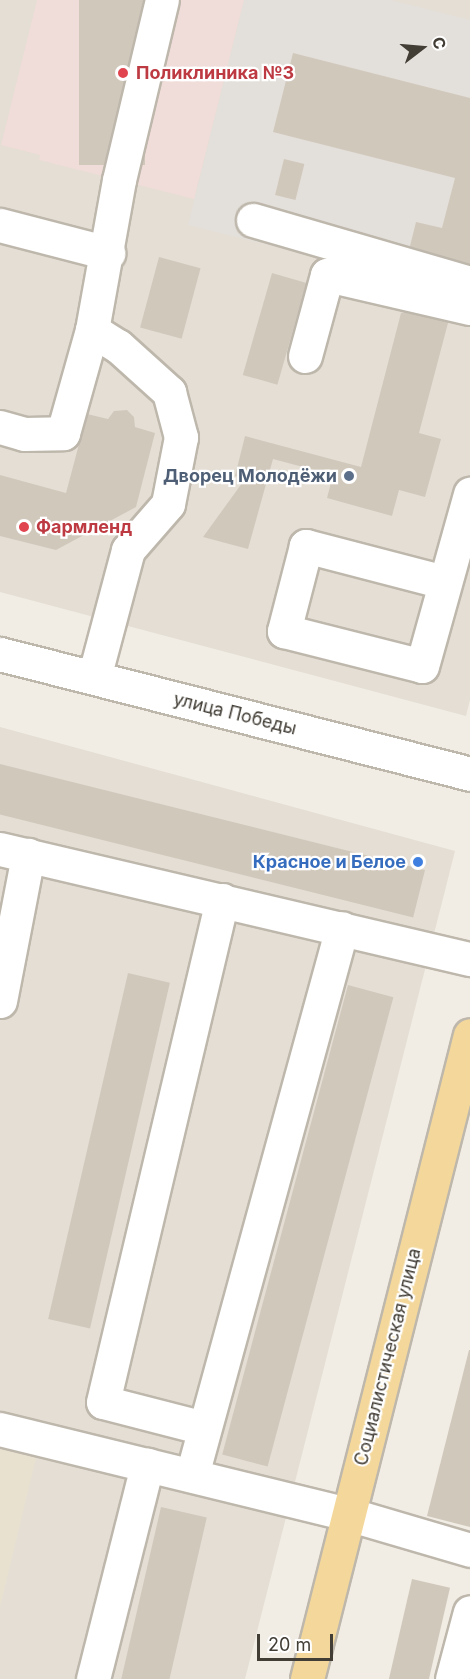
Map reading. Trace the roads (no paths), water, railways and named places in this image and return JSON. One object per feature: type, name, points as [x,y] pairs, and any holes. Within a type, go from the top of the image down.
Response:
[{"type":"main road","name":"Социалистическая улица","points":[[307,1679],[469,1045]]},
{"type":"street","points":[[0,427],[24,434],[63,433],[92,330],[108,253],[119,180],[162,0]]},
{"type":"street","points":[[253,220],[470,283]]},
{"type":"street","points":[[0,225],[108,253]]},
{"type":"street","points":[[305,356],[327,275],[470,308]]},
{"type":"street","points":[[92,330],[118,346],[169,392],[181,437],[168,504],[128,550],[94,678]]},
{"type":"street","points":[[444,582],[306,546],[284,631],[422,666],[470,494]]},
{"type":"street","name":"улица Победы","points":[[0,654],[470,774]]},
{"type":"street","points":[[0,1001],[14,852],[470,959]]},
{"type":"street","points":[[204,1428],[103,1402],[222,900]]},
{"type":"street","points":[[192,1475],[342,928]]},
{"type":"street","points":[[0,1429],[348,1514],[470,1550]]},
{"type":"street","points":[[93,1679],[147,1465]]},
{"type":"street","points":[[452,1679],[470,1612]]},
{"type":"place","name":"Поликлиника №3","points":[[123,73]]},
{"type":"place","name":"Дворец Молодёжи","points":[[349,476]]},
{"type":"place","name":"Фармленд","points":[[24,527]]},
{"type":"place","name":"Красное и Белое","points":[[418,862]]}]
